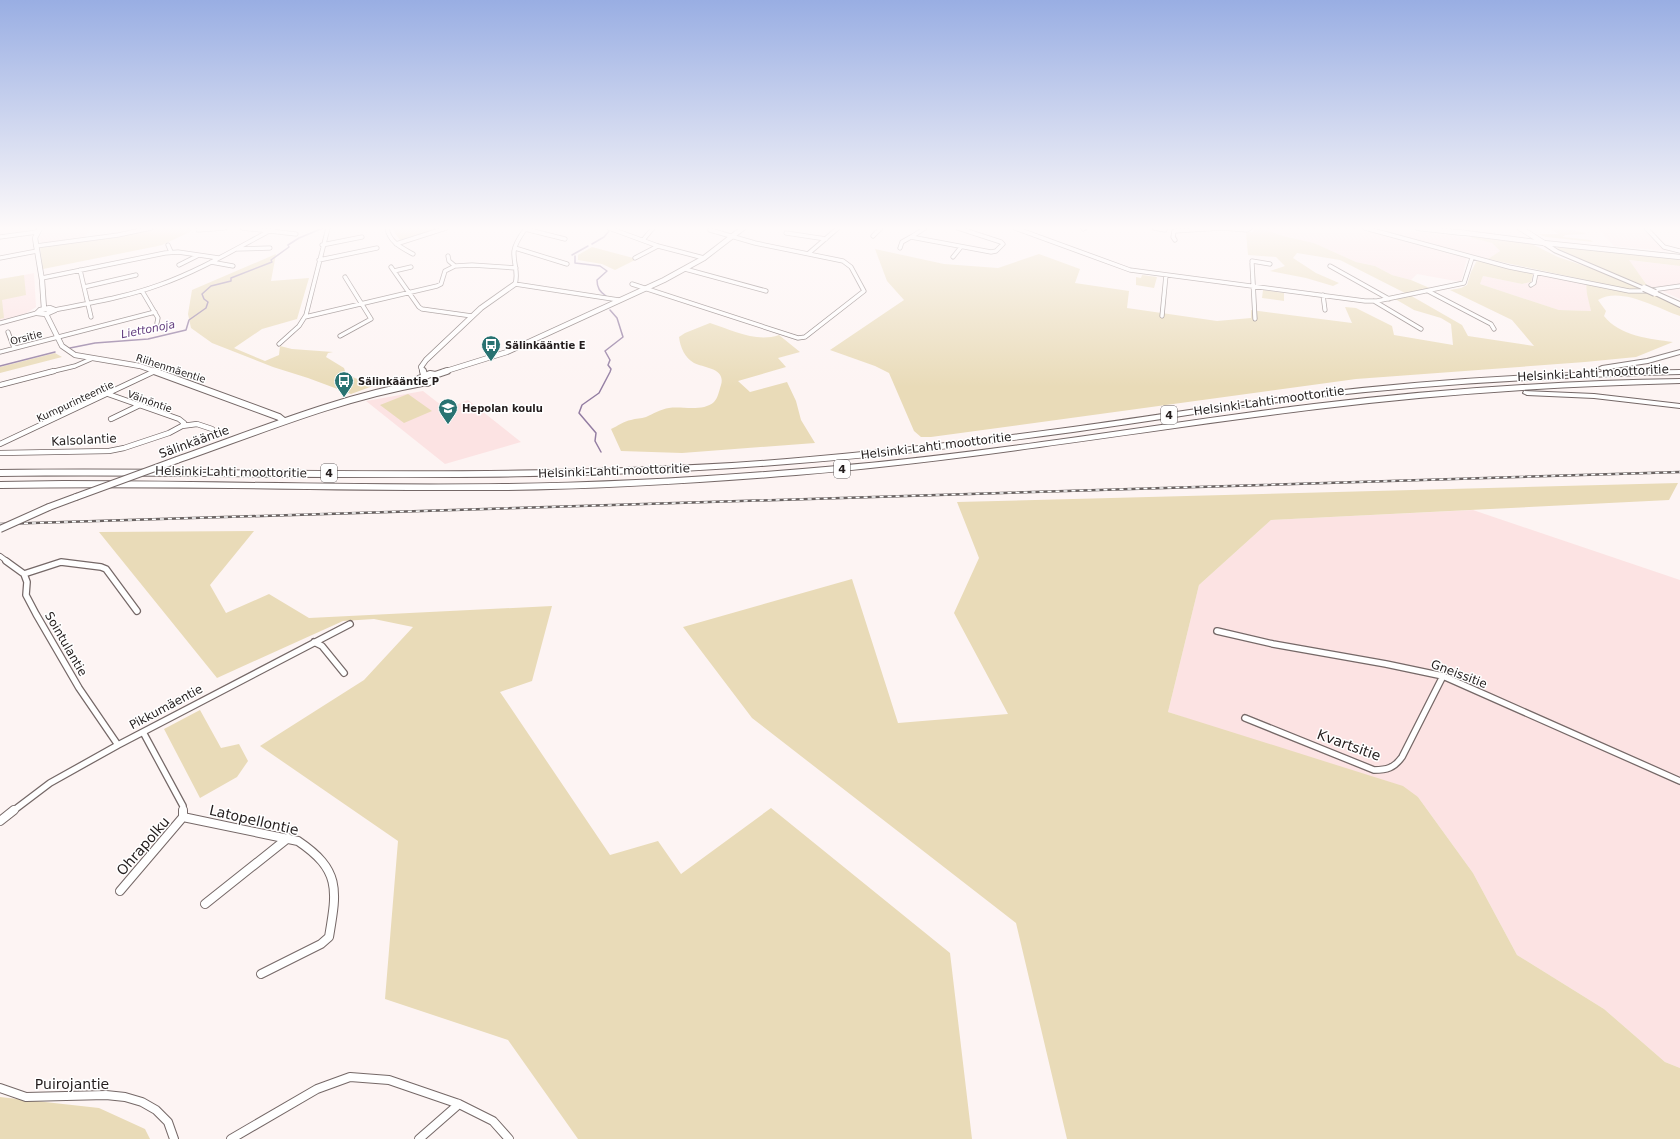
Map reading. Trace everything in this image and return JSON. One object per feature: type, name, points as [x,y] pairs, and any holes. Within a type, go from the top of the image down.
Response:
[{"type":"highway","points":[[1628,281],[1680,305]]},
{"type":"highway","points":[[1447,383],[1630,365],[1680,352]]},
{"type":"highway","name":"Helsinki-Lahti moottoritie","points":[[0,473],[167,472],[507,474],[589,473],[729,466],[834,458],[973,443],[1309,396],[1447,383],[1572,375],[1680,372]]},
{"type":"highway","name":"Helsinki-Lahti moottoritie","points":[[0,485],[147,483],[501,487],[672,481],[844,469],[922,461],[1004,451],[1268,412],[1410,396],[1541,386],[1680,381]]},
{"type":"highway","points":[[1410,396],[1430,398],[1507,394],[1564,394],[1626,398],[1680,406]]},
{"type":"main road","name":"Riihenmäentie","points":[[42,281],[45,311],[56,337],[67,351],[75,355],[91,359],[140,366],[156,371],[279,417],[284,421]]},
{"type":"main road","name":"Sälinkääntie","points":[[0,529],[49,507],[284,421],[422,379],[432,382],[436,376],[526,344],[659,281]]},
{"type":"main road","points":[[422,379],[421,370],[423,364],[472,316],[515,284]]},
{"type":"main road","points":[[37,313],[54,310]]},
{"type":"street","points":[[83,281],[90,317]]},
{"type":"street","points":[[84,287],[112,281]]},
{"type":"street","points":[[54,310],[142,291],[168,281]]},
{"type":"street","points":[[279,344],[299,326],[305,317],[314,281]]},
{"type":"street","points":[[340,336],[371,319],[348,281]]},
{"type":"street","points":[[402,281],[410,292],[418,307],[422,309],[472,316]]},
{"type":"street","points":[[305,317],[410,292],[440,284],[441,281]]},
{"type":"street","points":[[730,281],[766,291]]},
{"type":"street","points":[[632,284],[792,338],[801,338],[806,337],[864,291],[864,288],[859,281]]},
{"type":"street","points":[[1162,316],[1165,281]]},
{"type":"street","points":[[1215,281],[1374,301],[1428,291],[1464,283],[1465,281]]},
{"type":"street","points":[[1253,281],[1255,319]]},
{"type":"street","points":[[1357,281],[1389,299]]},
{"type":"street","points":[[1531,285],[1534,281]]},
{"type":"street","points":[[1579,281],[1637,292],[1680,286]]},
{"type":"street","points":[[515,284],[619,300]]},
{"type":"street","points":[[142,291],[158,318],[157,323]]},
{"type":"street","points":[[1428,291],[1491,324],[1494,329]]},
{"type":"street","points":[[1323,295],[1325,310]]},
{"type":"street","points":[[1374,301],[1422,329]]},
{"type":"street","name":"Orsitie","points":[[0,352],[155,312]]},
{"type":"street","points":[[0,323],[37,313]]},
{"type":"street","points":[[8,332],[14,348]]},
{"type":"street","points":[[0,385],[75,366],[91,359]]},
{"type":"street","name":"Kumpurinteentie","points":[[0,444],[156,371]]},
{"type":"street","name":"Väinöntie","points":[[108,394],[179,419],[184,423],[182,426]]},
{"type":"street","points":[[111,419],[140,405]]},
{"type":"street","name":"Kalsolantie","points":[[0,453],[116,450],[170,433],[182,426],[197,424],[212,429]]},
{"type":"street","points":[[0,556],[24,574],[61,562],[101,567],[106,569],[137,611]]},
{"type":"street","name":"Sointulantie","points":[[24,574],[26,582],[26,595],[36,614],[79,688],[118,744]]},
{"type":"street","name":"Pikkumäentie","points":[[0,821],[50,783],[118,744],[350,624]]},
{"type":"street","name":"Gneissitie","points":[[1218,630],[1247,639],[1411,668],[1443,676],[1680,781]]},
{"type":"street","points":[[314,642],[322,646],[344,673]]},
{"type":"street","name":"Kvartsitie","points":[[1245,718],[1374,770],[1386,770],[1396,766],[1402,757],[1443,676]]},
{"type":"street","points":[[143,732],[183,806],[183,817]]},
{"type":"street","name":"Latopellontie","points":[[183,817],[298,841],[313,850],[326,862],[332,875],[334,888],[329,937],[321,944],[261,974]]},
{"type":"street","name":"Ohrapolku","points":[[120,891],[183,817]]},
{"type":"street","points":[[205,904],[288,838]]},
{"type":"street","points":[[231,1139],[317,1089],[350,1077],[389,1080],[459,1104],[493,1121],[509,1139]]},
{"type":"street","name":"Puirojantie","points":[[0,1088],[27,1097],[95,1094],[127,1097],[146,1103],[160,1112],[172,1132],[174,1139]]},
{"type":"street","points":[[419,1139],[459,1104]]},
{"type":"shaded area","points":[[0,281],[34,281],[36,307],[25,314],[0,321]]},
{"type":"shaded area","points":[[0,281],[25,281],[26,295],[2,300],[4,318],[0,319]]},
{"type":"shaded area","points":[[213,281],[308,281],[297,319],[262,329],[234,348],[265,361],[279,355],[280,346],[292,349],[333,352],[328,353],[326,357],[344,368],[346,374],[373,386],[351,394],[273,367],[212,343],[191,328],[188,314],[192,290]]},
{"type":"shaded area","points":[[887,281],[1076,281],[1075,283],[1129,291],[1127,308],[1217,321],[1251,318],[1251,310],[1352,323],[1345,307],[1356,308],[1392,326],[1394,335],[1453,345],[1451,324],[1441,318],[1414,310],[1390,296],[1405,293],[1382,281],[1414,281],[1432,289],[1408,294],[1462,325],[1468,336],[1534,346],[1512,320],[1450,290],[1461,288],[1467,285],[1468,281],[1481,281],[1480,284],[1559,310],[1591,311],[1586,283],[1629,292],[1649,292],[1680,308],[1680,316],[1628,297],[1617,295],[1607,296],[1598,300],[1606,311],[1604,316],[1610,323],[1618,328],[1636,335],[1673,342],[1636,357],[1356,379],[931,437],[921,437],[914,431],[889,373],[875,366],[830,350],[904,300]]},
{"type":"shaded area","points":[[1136,281],[1156,281],[1154,288],[1136,285]]},
{"type":"shaded area","points":[[1317,281],[1335,281],[1339,283],[1333,286]]},
{"type":"shaded area","points":[[1481,281],[1508,281],[1522,284],[1531,282],[1575,281],[1586,283],[1591,311],[1559,310],[1480,284]]},
{"type":"shaded area","points":[[1508,281],[1531,281],[1522,284]]},
{"type":"shaded area","points":[[1591,281],[1624,281],[1641,289],[1632,290]]},
{"type":"shaded area","points":[[1632,281],[1644,281],[1649,288]]},
{"type":"shaded area","points":[[1644,281],[1680,281],[1680,299],[1660,290],[1663,289],[1648,286]]},
{"type":"shaded area","points":[[1263,290],[1284,293],[1284,301],[1262,298]]},
{"type":"shaded area","points":[[710,323],[753,337],[770,337],[779,335],[800,352],[778,358],[786,367],[738,381],[750,392],[787,382],[796,401],[801,420],[815,443],[682,453],[621,451],[611,429],[626,421],[644,418],[660,410],[674,408],[698,408],[714,402],[721,385],[722,379],[720,375],[713,370],[691,361],[680,345],[679,337]]},
{"type":"shaded area","points":[[55,353],[62,357],[0,373],[0,367]]},
{"type":"shaded area","name":"Hepolan koulu","points":[[423,391],[446,409],[468,400],[521,442],[445,464],[366,401]]},
{"type":"shaded area","points":[[408,394],[432,411],[404,423],[380,405]]},
{"type":"shaded area","points":[[1678,483],[1669,500],[1271,520],[1199,585],[1168,712],[1403,786],[1418,797],[1473,873],[1517,955],[1604,1009],[1665,1062],[1680,1068],[1680,1139],[1067,1139],[1016,923],[752,718],[683,627],[852,579],[898,723],[1008,714],[954,613],[979,558],[957,502]]},
{"type":"shaded area","points":[[1473,510],[1680,580],[1680,1068],[1665,1062],[1604,1009],[1517,955],[1473,873],[1418,797],[1168,712],[1199,585],[1271,520]]},
{"type":"shaded area","points":[[254,531],[210,585],[226,613],[269,594],[309,618],[552,606],[532,681],[500,692],[610,855],[658,841],[681,874],[771,808],[950,953],[972,1139],[578,1139],[508,1040],[385,999],[398,841],[260,746],[364,680],[413,627],[374,619],[343,621],[217,678],[99,532]]},
{"type":"shaded area","points":[[200,710],[221,748],[239,744],[248,761],[237,777],[200,798],[164,729]]},
{"type":"shaded area","points":[[0,1097],[99,1108],[145,1129],[150,1139],[0,1139]]},
{"type":"waterway","name":"Liettonoja","points":[[70,348],[95,343],[148,339],[186,330],[189,320],[206,308],[208,302],[204,299],[202,294],[211,286],[230,281]]},
{"type":"waterway","points":[[597,281],[599,290],[606,296]]},
{"type":"waterway","points":[[601,452],[595,441],[596,433],[579,413],[582,405],[599,393],[610,372],[611,369],[608,365],[610,360],[605,351],[623,337],[617,318],[610,310]]},
{"type":"waterway","name":"Liettonoja","points":[[0,366],[55,352]]},
{"type":"railway","points":[[0,524],[1680,472]]},
{"type":"place","name":"Sälinkääntie E","points":[[491,362]]},
{"type":"place","name":"Sälinkääntie P","points":[[344,398]]},
{"type":"place","name":"Hepolan koulu","points":[[448,425]]}]
